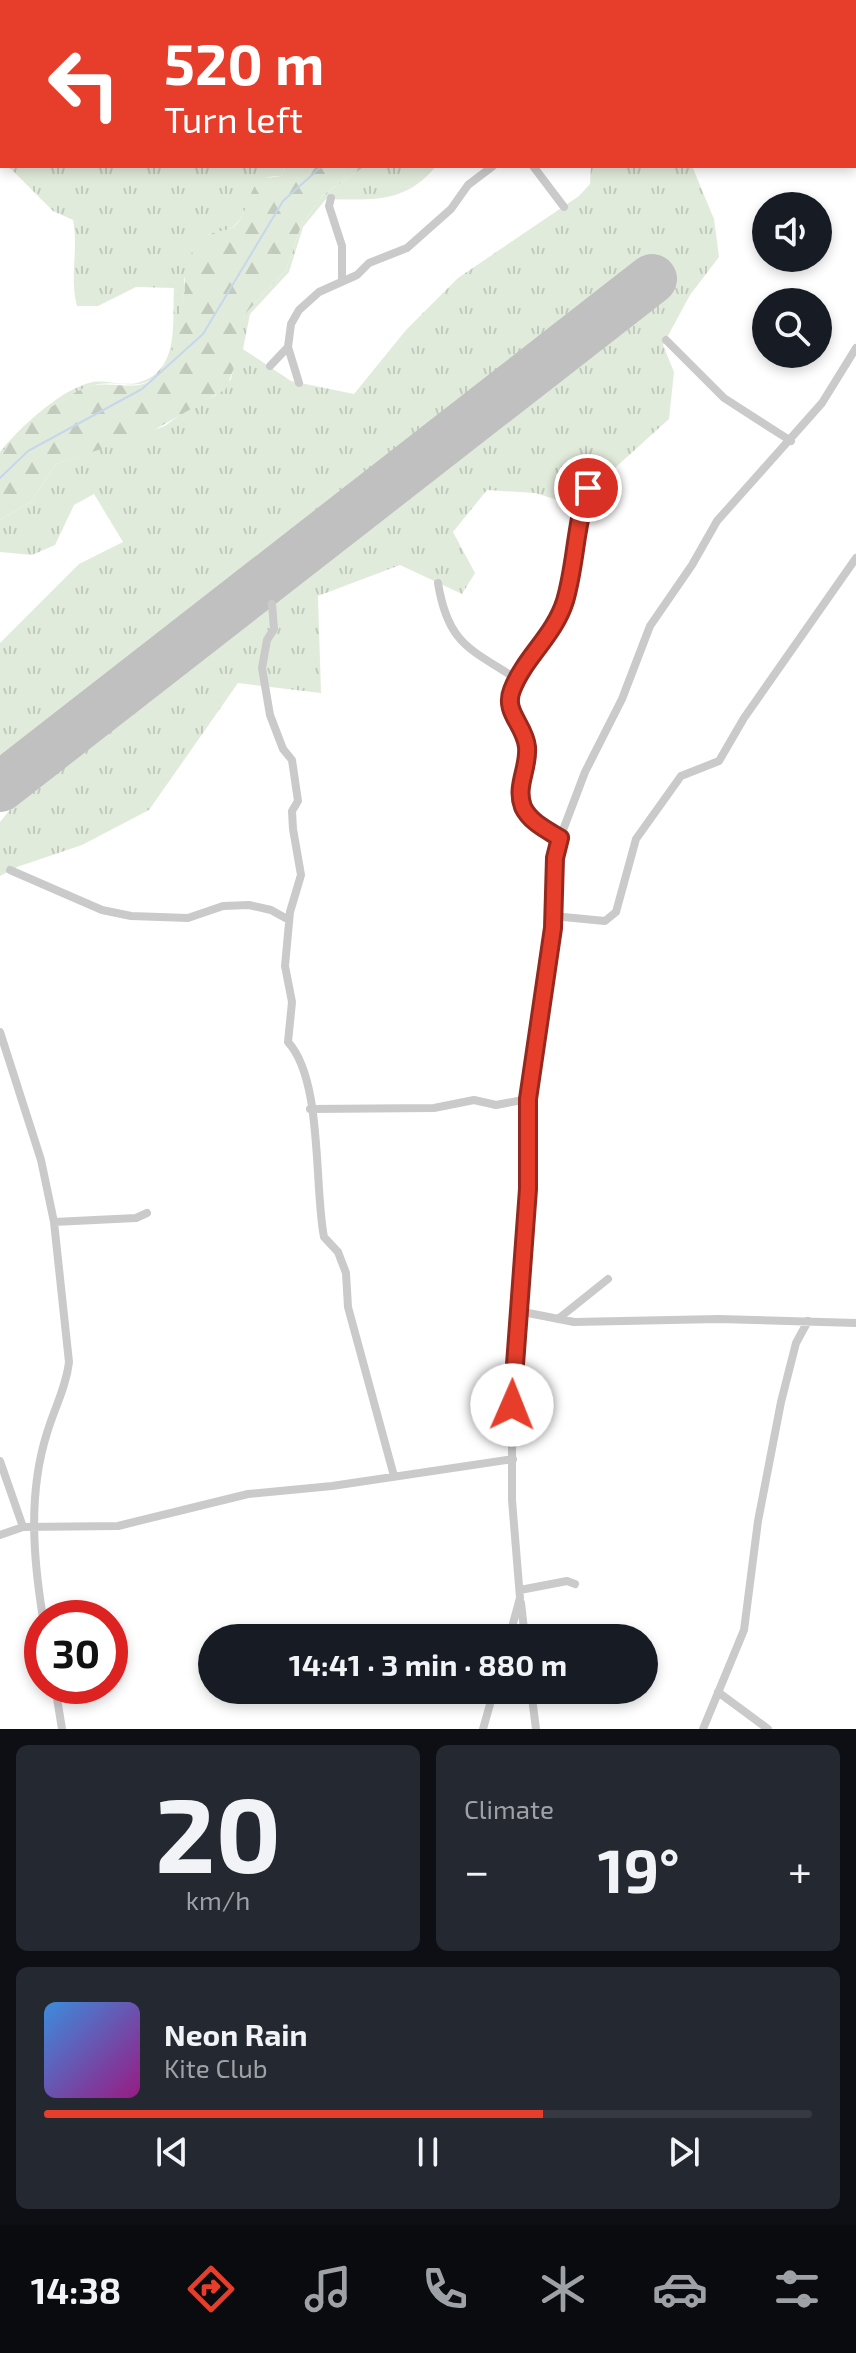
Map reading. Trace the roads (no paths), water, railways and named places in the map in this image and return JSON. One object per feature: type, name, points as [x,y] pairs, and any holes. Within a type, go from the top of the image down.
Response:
[{"type":"street","points":[[299,383],[288,347],[291,324],[299,310],[319,292],[342,279],[357,275],[387,253],[407,248],[451,209],[468,185],[490,168]]},
{"type":"street","points":[[535,168],[564,207]]},
{"type":"street","points":[[331,198],[329,206],[342,246],[342,279]]},
{"type":"street","points":[[666,340],[724,398],[791,441]]},
{"type":"street","points":[[270,366],[288,347]]},
{"type":"street","points":[[523,1624],[513,1459],[512,1381],[528,1189],[528,1099],[553,916],[555,858],[560,838],[585,772],[622,699],[650,626],[692,565],[717,521],[822,403],[856,348]]},
{"type":"street","points":[[560,838],[535,821],[524,809],[520,794],[527,746],[509,709],[511,692],[551,633],[564,604],[572,575],[578,516],[588,488]]},
{"type":"street","points":[[553,916],[605,921],[616,912],[636,839],[681,776],[719,761],[744,718],[856,558]]},
{"type":"street","points":[[438,583],[443,610],[468,650],[518,680]]},
{"type":"street","points":[[272,604],[274,629],[267,640],[262,668],[270,715],[283,749],[292,760],[298,801],[293,820],[301,875],[289,920],[285,966],[292,1002],[288,1042],[301,1060],[316,1136],[316,1172],[321,1183],[324,1237],[338,1252],[346,1273],[348,1307],[394,1476]]},
{"type":"street","points":[[10,870],[102,910],[131,916],[188,918],[223,906],[249,905],[271,910],[289,920]]},
{"type":"street","points":[[0,1032],[41,1160],[54,1222],[69,1362],[67,1383],[46,1435],[33,1527],[34,1564],[40,1600]]},
{"type":"street","points":[[310,1109],[434,1108],[474,1100],[496,1105],[528,1099]]},
{"type":"street","points":[[54,1222],[136,1218],[147,1213]]},
{"type":"street","points":[[558,1319],[608,1279]]},
{"type":"street","points":[[518,1311],[558,1319],[606,1323],[719,1319],[856,1323]]},
{"type":"street","points":[[703,1729],[744,1630],[758,1521],[781,1402],[796,1343],[808,1321]]},
{"type":"street","points":[[0,1535],[23,1527],[118,1526],[248,1494],[513,1459]]},
{"type":"street","points":[[0,1461],[23,1527]]},
{"type":"street","points":[[520,1594],[567,1581],[575,1584]]},
{"type":"street","points":[[512,1624],[520,1594]]},
{"type":"street","points":[[718,1692],[768,1729]]},
{"type":"street","points":[[58,1704],[62,1729]]},
{"type":"street","points":[[483,1729],[490,1704]]},
{"type":"street","points":[[533,1704],[536,1729]]},
{"type":"waterway","points":[[0,478],[28,451],[142,389],[203,334],[283,201],[320,168]]}]
